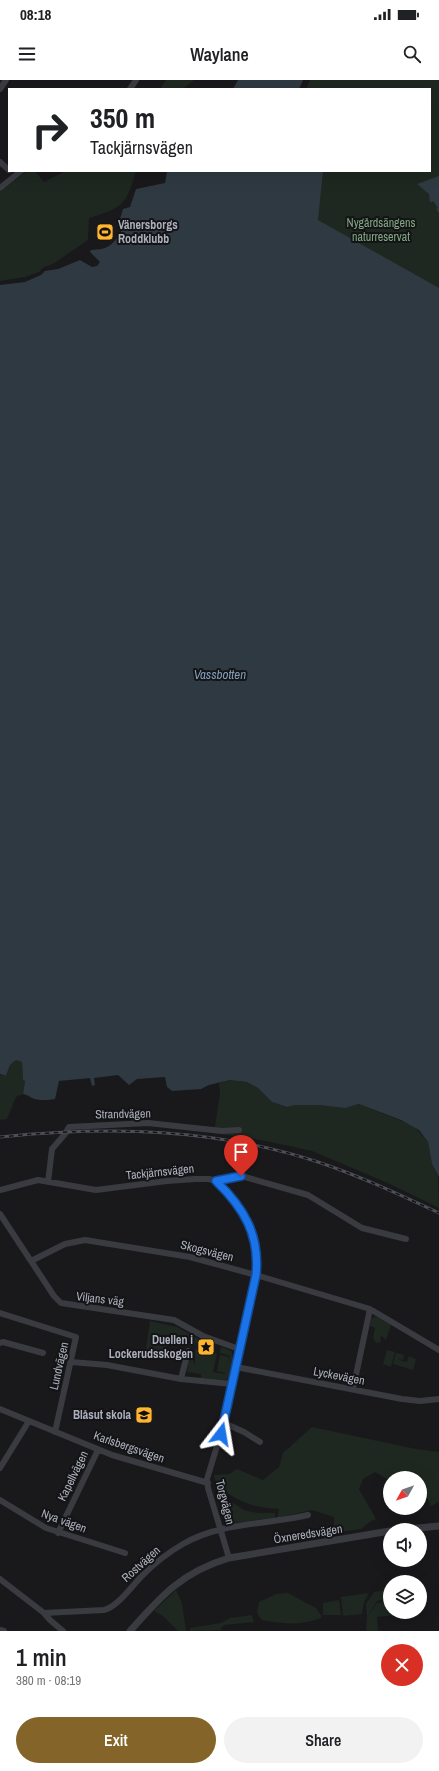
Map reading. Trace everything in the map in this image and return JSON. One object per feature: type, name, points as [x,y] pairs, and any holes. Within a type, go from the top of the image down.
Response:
[{"type":"street","points":[[0,89],[6,80]]},
{"type":"street","points":[[0,162],[8,170]]},
{"type":"street","points":[[10,172],[15,176]]},
{"type":"street","points":[[0,188],[20,172]]},
{"type":"street","name":"Strandvägen","points":[[48,1182],[52,1149],[69,1127],[148,1124],[222,1131],[239,1130]]},
{"type":"street","name":"Tackjärnsvägen","points":[[0,1190],[32,1181],[42,1180],[96,1190],[188,1179],[209,1179],[216,1181],[230,1177],[245,1177],[292,1189],[314,1198],[362,1228],[406,1239]]},
{"type":"street","name":"Torgvägen","points":[[216,1181],[239,1208],[250,1226],[257,1252],[256,1275],[224,1423],[208,1474],[208,1484],[229,1558]]},
{"type":"street","name":"Viljans väg","points":[[0,1214],[54,1296],[64,1305],[174,1320],[203,1336],[239,1349]]},
{"type":"street","name":"Skogsvägen","points":[[31,1261],[65,1244],[79,1240],[94,1240],[190,1256],[370,1309],[439,1350]]},
{"type":"street","points":[[354,1389],[370,1309]]},
{"type":"street","name":"Lundvägen","points":[[0,1313],[75,1336],[76,1338],[55,1432]]},
{"type":"street","points":[[0,1342],[42,1353]]},
{"type":"street","points":[[181,1379],[188,1351]]},
{"type":"street","points":[[71,1362],[114,1366],[181,1379],[232,1384]]},
{"type":"street","name":"Lyckevägen","points":[[236,1367],[412,1400],[439,1399]]},
{"type":"street","name":"Karlsbergsvägen","points":[[0,1409],[98,1450],[208,1484]]},
{"type":"street","points":[[0,1468],[29,1421]]},
{"type":"street","points":[[224,1423],[244,1432],[260,1442]]},
{"type":"street","name":"Kapellvägen","points":[[58,1533],[98,1450]]},
{"type":"street","name":"Nya vägen","points":[[0,1500],[32,1521],[58,1533],[125,1553]]},
{"type":"street","name":"Rostvägen","points":[[44,1613],[51,1614],[112,1608],[144,1573],[165,1556],[189,1541],[220,1529],[308,1515]]},
{"type":"street","points":[[427,1527],[439,1526]]},
{"type":"street","name":"Öxneredsvägen","points":[[130,1631],[163,1595],[183,1578],[209,1564],[229,1558],[383,1532]]},
{"type":"street","points":[[0,1579],[44,1613],[63,1631]]},
{"type":"green space","points":[[166,80],[194,80],[184,88],[161,88]]},
{"type":"green space","name":"Nygårdsängens naturreservat","points":[[310,80],[439,80],[439,327],[286,245],[310,172],[431,172],[431,88],[306,88]]},
{"type":"green space","points":[[26,172],[36,172],[44,182],[64,172],[136,172],[129,191],[122,204],[109,211],[89,218],[88,240],[53,264],[44,267],[39,272],[25,277],[0,281],[0,192]]},
{"type":"green space","points":[[16,1060],[22,1062],[23,1079],[25,1080],[23,1094],[16,1097],[7,1119],[0,1120],[0,1075],[6,1076],[10,1065]]},
{"type":"green space","points":[[230,1080],[247,1082],[258,1088],[272,1102],[287,1107],[296,1105],[318,1105],[345,1108],[359,1104],[414,1126],[428,1142],[432,1164],[438,1176],[439,1208],[390,1184],[312,1151],[261,1140],[214,1133],[220,1093],[219,1083]]},
{"type":"green space","points":[[376,1316],[391,1325],[386,1340],[382,1336],[380,1339],[381,1342],[376,1343],[373,1338],[375,1328],[370,1326],[371,1319]]},
{"type":"green space","points":[[150,1321],[177,1327],[200,1340],[192,1347],[178,1342],[169,1343],[156,1357],[145,1355]]},
{"type":"green space","points":[[222,1347],[231,1351],[233,1358],[231,1370],[226,1380],[201,1378],[201,1374],[187,1372],[188,1361],[193,1360],[195,1365],[195,1349],[217,1354],[213,1372],[225,1374],[230,1356],[220,1353]]},
{"type":"green space","points":[[387,1350],[395,1352],[391,1367],[383,1364]]},
{"type":"green space","points":[[396,1353],[404,1355],[403,1360],[399,1360],[407,1362],[409,1356],[416,1359],[413,1370],[393,1364]]},
{"type":"green space","points":[[220,1355],[229,1357],[226,1373],[217,1371]]},
{"type":"green space","points":[[312,1427],[416,1449],[439,1452],[439,1502],[431,1506],[427,1497],[427,1471],[383,1471],[383,1477],[375,1472],[363,1479],[359,1489],[376,1519],[361,1529],[334,1533],[334,1517],[312,1510],[277,1518],[279,1509],[261,1507],[244,1502],[230,1495],[216,1483],[214,1475],[229,1474],[237,1469],[263,1480],[279,1467],[283,1453]]},
{"type":"green space","points":[[219,1494],[244,1510],[257,1513],[275,1513],[275,1518],[226,1524]]},
{"type":"green space","points":[[176,1590],[182,1603],[186,1631],[178,1631],[163,1616],[154,1611]]},
{"type":"green space","points":[[383,1590],[383,1600],[377,1601],[367,1617],[366,1604],[374,1592]]},
{"type":"green space","points":[[288,1593],[316,1608],[321,1615],[321,1618],[313,1621],[292,1624],[262,1620],[257,1613],[259,1602],[276,1594]]},
{"type":"green space","points":[[369,1593],[364,1602],[362,1614],[343,1616],[341,1597]]},
{"type":"green space","points":[[339,1600],[341,1615],[323,1615],[323,1603]]},
{"type":"green space","points":[[383,1602],[383,1616],[377,1617],[378,1631],[366,1631],[367,1617],[377,1603]]},
{"type":"green space","points":[[252,1615],[254,1622],[224,1625],[221,1630],[190,1631],[190,1628],[221,1623],[230,1618]]},
{"type":"water","points":[[238,80],[303,80],[299,88],[234,88]]},
{"type":"water","name":"Vassbotten","points":[[167,172],[323,172],[318,220],[439,288],[439,1177],[432,1164],[428,1142],[419,1130],[401,1120],[359,1104],[345,1108],[318,1105],[296,1105],[287,1107],[272,1102],[258,1088],[247,1082],[230,1080],[209,1085],[201,1089],[172,1091],[167,1087],[165,1077],[137,1079],[129,1085],[118,1075],[94,1078],[95,1085],[92,1086],[90,1078],[59,1081],[55,1099],[41,1100],[23,1094],[25,1081],[23,1080],[22,1062],[16,1060],[10,1065],[6,1076],[0,1074],[0,285],[25,282],[41,275],[45,271],[58,269],[80,260],[92,267],[97,266],[100,262],[90,252],[91,250],[109,246],[121,232],[119,222],[123,209],[130,207],[136,189],[165,183]]},
{"type":"water","points":[[439,176],[439,213],[436,209],[438,208],[433,201],[430,203],[429,194],[417,184]]},
{"type":"railway","points":[[0,1137],[122,1131],[202,1136],[281,1151],[321,1163],[381,1186],[439,1213]]},
{"type":"place","name":"Vänersborgs Roddklubb","points":[[105,232]]},
{"type":"place","name":"Duellen i Lockerudsskogen","points":[[206,1347]]},
{"type":"place","name":"Blåsut skola","points":[[144,1415]]},
{"type":"route","points":[[221,1434],[256,1275],[257,1252],[253,1234],[245,1217],[216,1181],[241,1176]]}]
